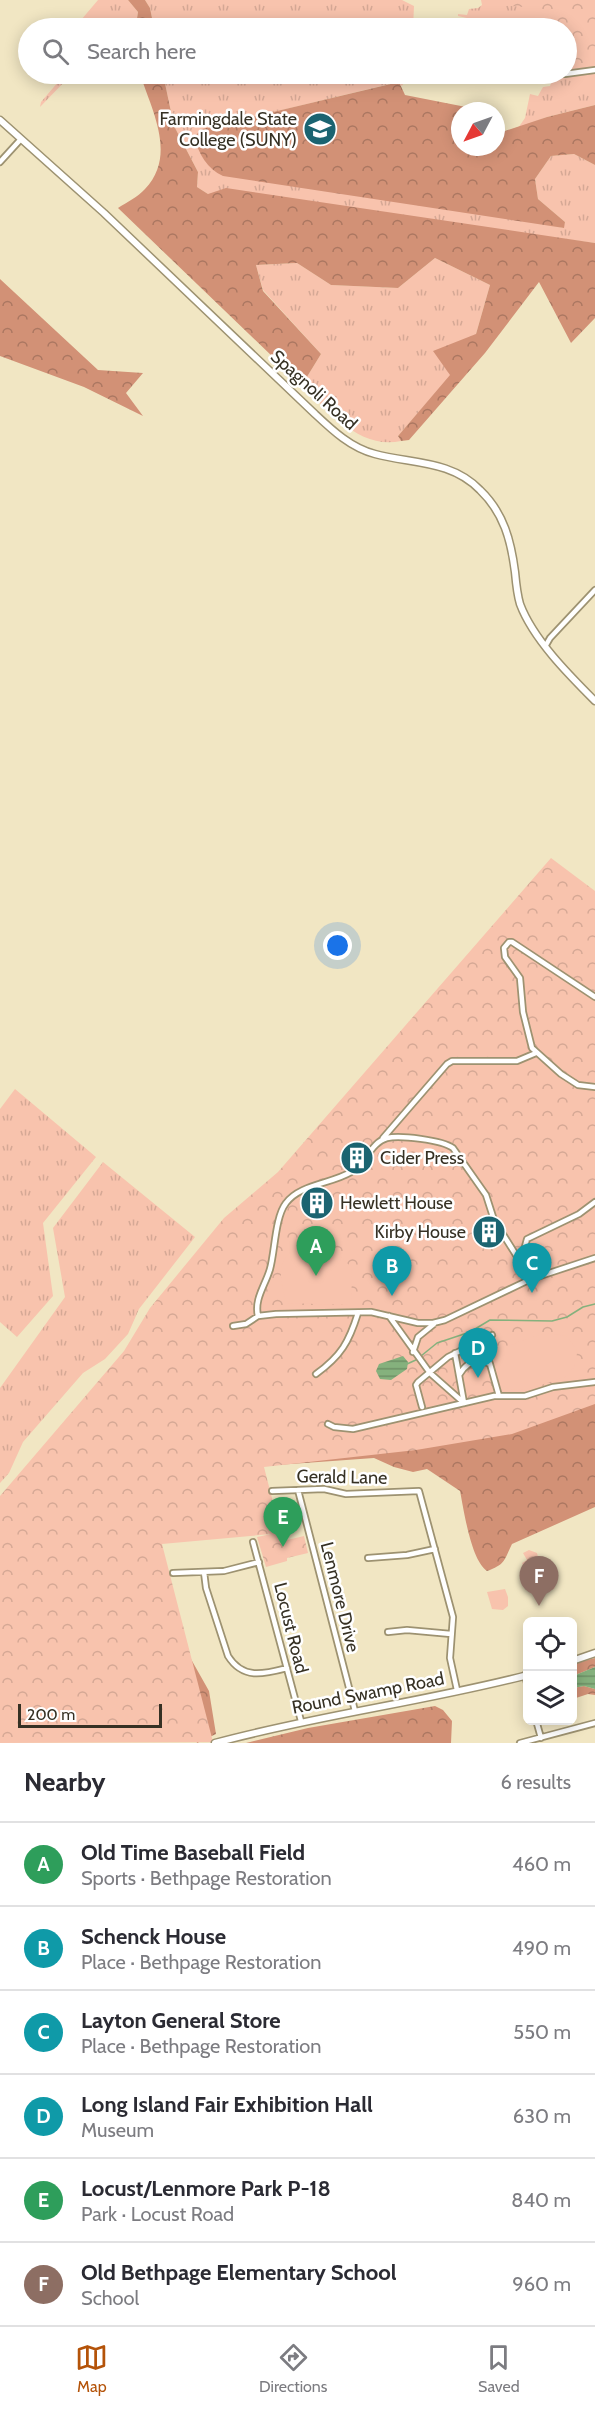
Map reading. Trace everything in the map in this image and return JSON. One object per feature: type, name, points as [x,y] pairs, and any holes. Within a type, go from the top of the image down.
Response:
[{"type":"main road","name":"Spagnoli Road","points":[[0,120],[105,213],[336,433],[352,444],[374,454],[453,470],[479,488],[494,506],[504,524],[510,542],[520,603],[534,631],[595,701]]},
{"type":"main road","points":[[577,1660],[595,1653]]},
{"type":"main road","name":"Round Swamp Road","points":[[215,1743],[301,1721],[523,1676]]},
{"type":"street","points":[[577,72],[595,70]]},
{"type":"street","points":[[0,162],[21,138]]},
{"type":"street","points":[[546,645],[595,590]]},
{"type":"street","points":[[595,997],[512,942],[506,944],[503,952],[520,978],[527,1031],[536,1053],[578,1085],[595,1087]]},
{"type":"street","points":[[258,1316],[255,1305],[270,1270],[281,1211],[286,1202],[300,1192],[353,1171],[442,1069],[452,1061],[517,1061],[536,1053]]},
{"type":"street","points":[[395,1124],[395,1131],[402,1138]]},
{"type":"street","points":[[383,1139],[434,1140],[446,1143],[453,1148],[486,1195],[494,1220],[531,1279]]},
{"type":"street","points":[[531,1279],[524,1244],[527,1239],[579,1214],[595,1202]]},
{"type":"street","points":[[518,1256],[525,1253]]},
{"type":"street","points":[[413,1352],[418,1337],[439,1322],[531,1279],[595,1258]]},
{"type":"street","points":[[234,1326],[246,1324],[258,1316],[276,1314],[371,1312],[418,1323],[439,1322]]},
{"type":"street","points":[[316,1374],[341,1353],[351,1336],[358,1313]]},
{"type":"street","points":[[389,1316],[430,1373],[464,1403]]},
{"type":"street","points":[[422,1407],[416,1385],[454,1353],[492,1335]]},
{"type":"street","points":[[481,1341],[499,1396]]},
{"type":"street","points":[[454,1353],[464,1403]]},
{"type":"street","points":[[459,1375],[471,1362],[484,1361],[490,1364]]},
{"type":"street","points":[[328,1424],[333,1427],[353,1429],[499,1396],[525,1396],[553,1387],[595,1382]]},
{"type":"street","name":"Gerald Lane","points":[[272,1491],[324,1489],[346,1494],[419,1491],[422,1495],[435,1549]]},
{"type":"street","name":"Lenmore Drive","points":[[298,1490],[355,1711]]},
{"type":"street","name":"Locust Road","points":[[254,1542],[301,1721]]},
{"type":"street","points":[[368,1558],[407,1556],[435,1549],[453,1617],[450,1658],[458,1690]]},
{"type":"street","points":[[173,1573],[232,1569],[259,1562]]},
{"type":"street","points":[[204,1572],[206,1588],[228,1656],[235,1665],[252,1674],[287,1668]]},
{"type":"street","points":[[388,1632],[407,1630],[451,1634]]},
{"type":"street","points":[[520,1743],[595,1723]]},
{"type":"street","points":[[537,1725],[541,1738]]},
{"type":"green space","points":[[98,0],[128,0],[138,12],[137,18],[83,18]]},
{"type":"green space","points":[[128,0],[145,0],[152,18],[137,18],[138,12]]},
{"type":"green space","points":[[145,0],[402,0],[414,6],[413,18],[152,18]]},
{"type":"green space","points":[[481,0],[595,0],[595,68],[577,71],[577,18],[467,18],[458,16],[458,14],[467,15],[469,9],[482,5]]},
{"type":"green space","points":[[500,0],[595,0],[595,67],[577,69],[577,18],[535,18],[535,8],[500,5]]},
{"type":"green space","points":[[595,72],[595,105],[547,117],[518,128],[525,118],[530,94],[538,96],[543,87],[551,84],[577,84],[577,74]]},
{"type":"green space","points":[[56,84],[62,84],[40,107],[41,102]]},
{"type":"green space","points":[[143,84],[165,84],[174,126],[198,172],[197,187],[208,194],[226,188],[595,243],[595,318],[571,343],[539,282],[485,353],[409,440],[401,441],[398,436],[450,375],[433,351],[476,334],[490,285],[435,258],[398,288],[331,285],[297,263],[256,265],[263,291],[321,354],[302,385],[118,208],[145,189],[154,176],[161,147],[155,118]]},
{"type":"green space","points":[[165,84],[390,84],[203,129],[563,228],[565,222],[538,199],[535,179],[551,156],[574,154],[595,165],[595,243],[208,194],[197,187],[198,172],[174,126]]},
{"type":"green space","points":[[391,84],[400,84],[405,95],[451,104],[451,156],[505,156],[505,131],[595,105],[595,165],[574,154],[551,156],[535,179],[538,199],[565,222],[564,228],[223,176],[204,160],[194,137],[202,129]]},
{"type":"green space","points":[[435,258],[490,285],[476,334],[451,375],[398,436],[401,441],[372,440],[334,417],[302,385],[321,354],[263,290],[256,265],[297,263],[331,285],[398,288]]},
{"type":"green space","points":[[0,279],[98,370],[143,373],[126,393],[143,416],[84,387],[0,356]]},
{"type":"green space","points":[[551,858],[595,891],[595,1404],[512,1434],[416,1450],[264,1467],[283,1541],[304,1536],[308,1553],[287,1558],[287,1561],[266,1567],[257,1537],[271,1534],[162,1544],[213,1742],[0,1743],[0,1496],[124,1351],[150,1308],[224,1218],[278,1172]]},
{"type":"green space","points":[[15,1089],[96,1157],[43,1223],[53,1296],[17,1337],[0,1322],[0,1109]]},
{"type":"green space","points":[[103,1162],[195,1237],[139,1309],[128,1334],[105,1359],[83,1373],[23,1442],[9,1473],[0,1483],[0,1388],[65,1297],[53,1228]]},
{"type":"green space","points":[[330,1247],[351,1267],[352,1301],[348,1305],[287,1303],[281,1274],[284,1260],[295,1251]]},
{"type":"green space","points":[[548,1333],[566,1336],[577,1349],[577,1358],[571,1371],[565,1377],[520,1390],[509,1389],[500,1383],[493,1367],[501,1351],[520,1341]]},
{"type":"green space","points":[[595,1392],[595,1507],[512,1544],[501,1564],[487,1571],[481,1565],[472,1546],[460,1491],[427,1469],[413,1472],[374,1458],[263,1466],[161,1543],[187,1652],[209,1691],[216,1734],[197,1743],[136,1488]]},
{"type":"green space","points":[[529,1550],[537,1553],[538,1557],[534,1563],[524,1567],[522,1563],[527,1560],[523,1553]]},
{"type":"green space","points":[[547,1572],[555,1586],[554,1589],[535,1590],[531,1576]]},
{"type":"green space","points":[[505,1589],[508,1606],[503,1610],[492,1609],[487,1592]]},
{"type":"green space","points":[[595,1658],[595,1667],[577,1674],[577,1663]]},
{"type":"green space","points":[[584,1686],[595,1689],[595,1695],[588,1694],[577,1698],[577,1687]]},
{"type":"green space","points":[[435,1706],[443,1710],[452,1721],[451,1743],[246,1743],[308,1728]]},
{"type":"shaded area","points":[[403,1356],[408,1362],[407,1369],[391,1380],[380,1379],[376,1371],[379,1364]]},
{"type":"shaded area","points":[[595,1667],[595,1689],[584,1686],[577,1687],[577,1674]]},
{"type":"waterway","points":[[421,1356],[437,1343],[470,1332],[490,1320],[552,1321],[595,1304]]},
{"type":"waterway","points":[[407,1364],[418,1359]]},
{"type":"place","name":"Farmingdale State College (SUNY)","points":[[320,129]]},
{"type":"place","name":"Cider Press","points":[[357,1158]]},
{"type":"place","name":"Hewlett House","points":[[317,1203]]},
{"type":"place","name":"Kirby House","points":[[489,1232]]},
{"type":"place","name":"Old Time Baseball Field","points":[[316,1276]]},
{"type":"place","name":"Layton General Store","points":[[532,1293]]},
{"type":"place","name":"Schenck House","points":[[392,1296]]},
{"type":"place","name":"Long Island Fair Exhibition Hall","points":[[478,1378]]},
{"type":"place","name":"Locust/Lenmore Park P-18","points":[[283,1547]]},
{"type":"place","name":"Old Bethpage Elementary School","points":[[539,1606]]}]
